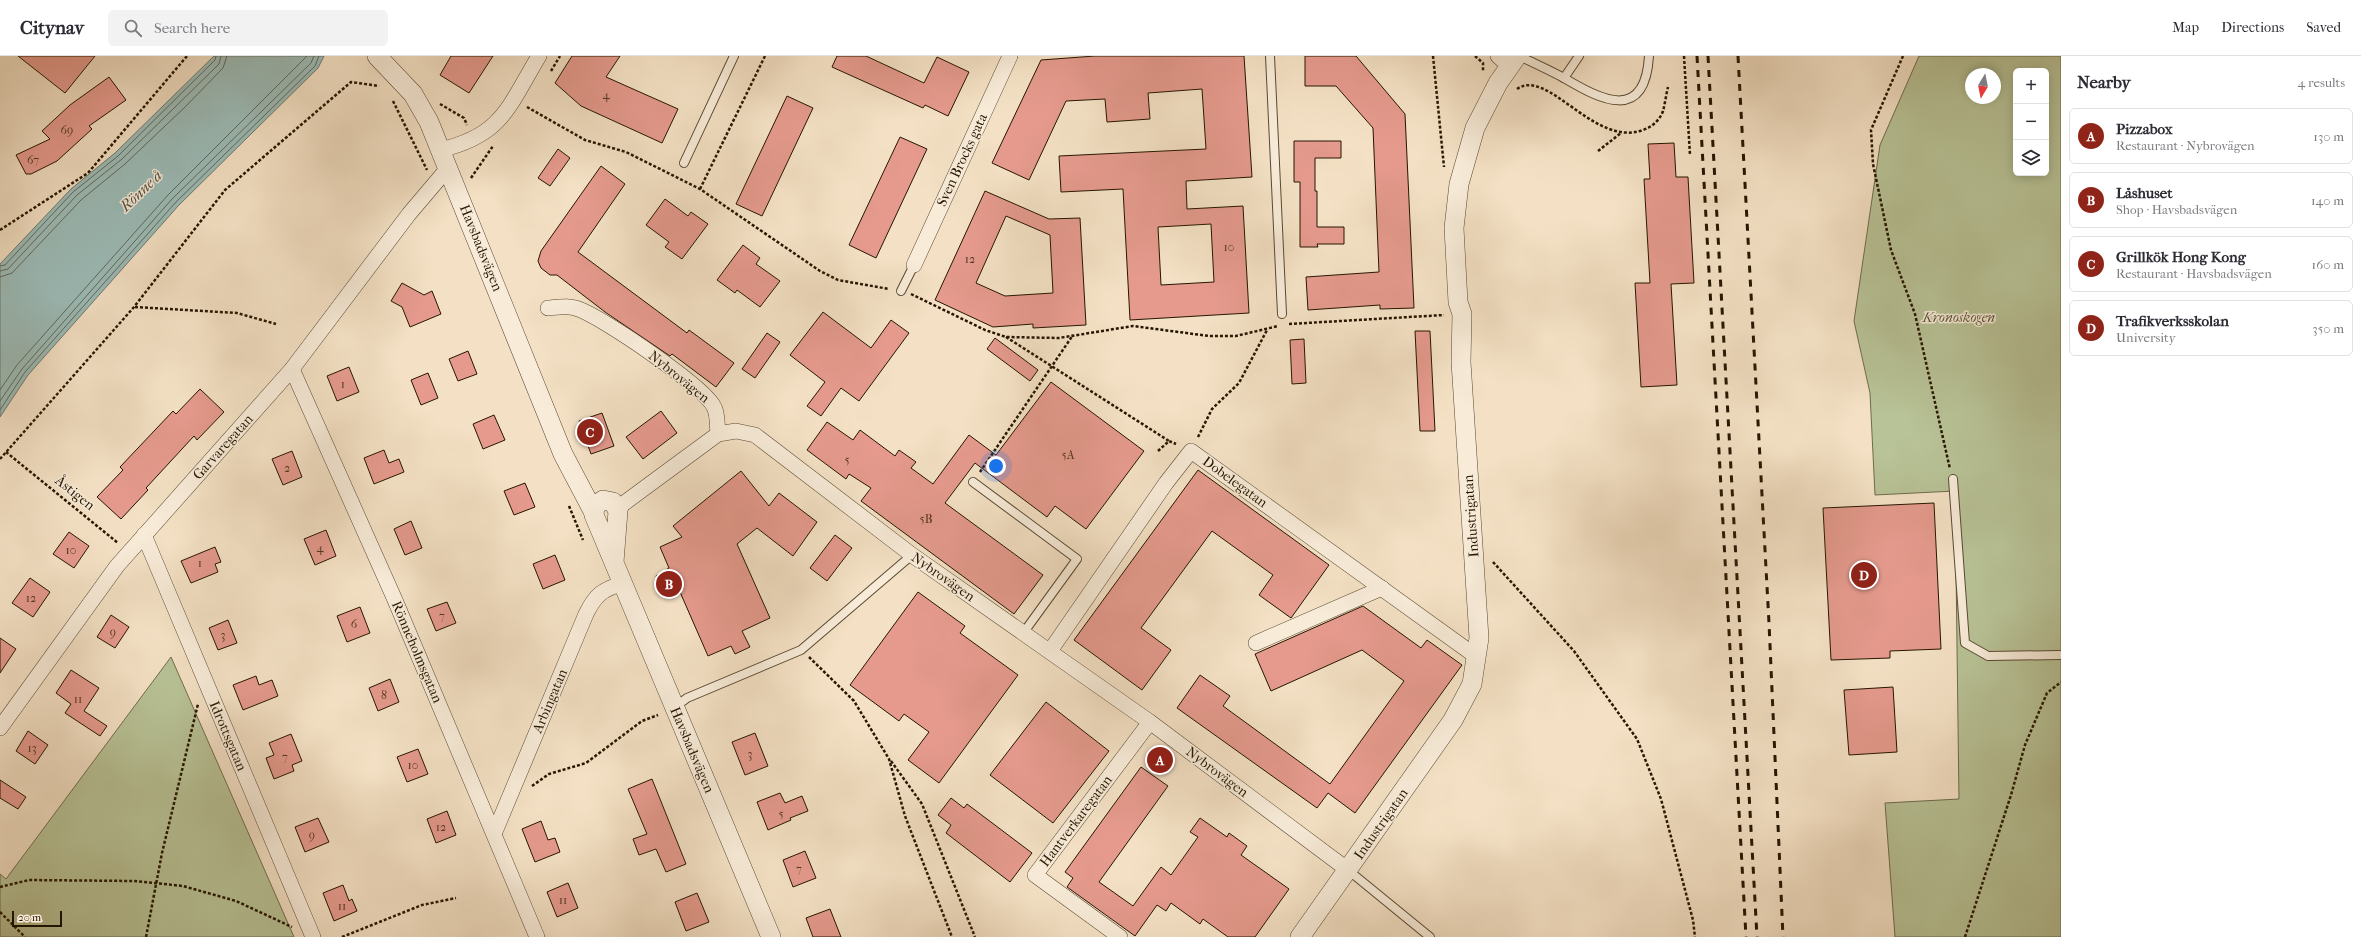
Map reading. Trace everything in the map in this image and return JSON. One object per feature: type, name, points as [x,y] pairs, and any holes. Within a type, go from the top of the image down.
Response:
[{"type":"street","name":"Havsbadsvägen","points":[[377,56],[413,94],[429,122],[564,454],[594,515],[771,937]]},
{"type":"street","points":[[440,150],[474,140],[499,121],[539,56]]},
{"type":"street","name":"Sven Brocks gata","points":[[914,264],[1010,56]]},
{"type":"street","name":"Industrigatan","points":[[1300,937],[1453,720],[1472,684],[1479,638],[1462,362],[1462,314],[1458,302],[1454,243],[1455,210],[1463,169],[1475,128],[1511,59]]},
{"type":"street","name":"Garvaregatan","points":[[0,728],[129,552],[292,369],[434,184],[448,168]]},
{"type":"street","name":"Nybrovägen","points":[[548,308],[561,307],[581,309],[616,330],[685,378],[707,396],[715,407],[718,434],[736,431],[755,435],[912,555],[1024,632],[1150,722],[1348,870]]},
{"type":"street","name":"Rönneholmsgatan","points":[[292,369],[395,600],[537,937]]},
{"type":"street","points":[[594,515],[606,524],[614,521],[614,507],[624,504],[718,434]]},
{"type":"street","name":"Dobelegatan","points":[[1050,651],[1166,482],[1191,451],[1477,657]]},
{"type":"street","name":"Havsbadsvägen","points":[[564,454],[593,487],[614,507],[614,562]]},
{"type":"street","name":"Idrottsgatan","points":[[144,535],[313,937]]},
{"type":"street","name":"Arbingatan","points":[[494,834],[593,600],[605,589],[623,583]]},
{"type":"street","points":[[1256,643],[1382,588]]},
{"type":"street","name":"Hantverkaregatan","points":[[1120,937],[1035,875],[1150,722]]},
{"type":"lane","points":[[684,163],[734,56]]},
{"type":"lane","points":[[1270,56],[1282,314]]},
{"type":"lane","points":[[1564,78],[1578,56]]},
{"type":"lane","points":[[1511,59],[1564,78],[1596,97],[1606,100],[1623,100],[1636,94],[1641,87],[1645,80],[1649,56]]},
{"type":"lane","points":[[902,291],[914,264]]},
{"type":"lane","points":[[1953,479],[1965,643],[1988,656],[2061,655]]},
{"type":"lane","points":[[973,482],[1077,559],[1024,632]]},
{"type":"lane","points":[[674,708],[687,698],[801,650],[912,555]]},
{"type":"lane","points":[[1348,870],[1430,937]]},
{"type":"path","points":[[0,230],[88,173],[187,56]]},
{"type":"path","points":[[700,189],[765,56]]},
{"type":"path","points":[[1434,56],[1445,174]]},
{"type":"path","points":[[1475,56],[1483,63],[1484,78],[1511,94],[1524,85],[1538,86],[1548,90],[1581,114],[1610,129],[1621,132],[1636,132],[1655,123],[1662,112],[1668,87]]},
{"type":"path","points":[[1684,56],[1690,156]]},
{"type":"path","points":[[1903,56],[1871,130],[1873,164],[1891,250],[1915,314],[1953,479]]},
{"type":"path","points":[[0,459],[134,307],[225,190],[351,82],[386,86]]},
{"type":"path","points":[[390,94],[434,184]]},
{"type":"path","points":[[514,97],[522,104],[585,140],[626,152],[700,189],[820,272],[838,280],[902,291],[985,330],[1006,336],[1044,338],[1133,326],[1209,336],[1236,336],[1282,325],[1462,314]]},
{"type":"path","points":[[439,103],[449,111],[464,118],[484,159]]},
{"type":"path","points":[[1598,151],[1621,132]]},
{"type":"path","points":[[134,307],[237,313],[276,324]]},
{"type":"path","points":[[1191,451],[1212,409],[1239,383],[1267,329]]},
{"type":"path","points":[[973,482],[1073,335]]},
{"type":"path","points":[[1006,336],[1169,441]]},
{"type":"path","name":"Åstigen","points":[[6,452],[104,530],[129,552]]},
{"type":"path","points":[[1474,556],[1489,558],[1574,651],[1637,739],[1661,800],[1693,920],[1695,937]]},
{"type":"path","points":[[801,650],[854,701],[889,759],[922,804],[975,937]]},
{"type":"path","points":[[146,937],[156,883],[204,678]]},
{"type":"path","points":[[1964,937],[2012,795],[2025,745],[2047,693],[2061,682]]},
{"type":"path","points":[[508,803],[549,774],[586,763],[642,721],[674,708]]},
{"type":"path","points":[[889,759],[905,816],[952,937]]},
{"type":"path","points":[[0,887],[29,880],[134,881],[183,886],[236,901],[298,930]]},
{"type":"path","points":[[342,937],[422,905],[456,898]]},
{"type":"path","points":[[0,912],[25,937]]},
{"type":"green space","name":"Kronoskogen","points":[[1919,56],[2061,56],[2061,937],[1895,937],[1885,803],[1959,799],[1955,491],[1875,495],[1870,393],[1854,321],[1880,145]]},
{"type":"green space","points":[[171,657],[294,937],[0,937],[0,874],[6,879]]},
{"type":"water","name":"Rönne å","points":[[214,56],[324,56],[318,68],[179,205],[28,375],[0,417],[0,264],[71,189],[115,153]]},
{"type":"building","points":[[18,56],[95,56],[65,93]]},
{"type":"building","points":[[451,56],[493,56],[469,93],[440,75]]},
{"type":"building","points":[[572,56],[620,56],[606,77],[678,109],[662,143],[581,106],[555,83]]},
{"type":"building","points":[[837,56],[866,56],[924,83],[937,57],[969,72],[948,116],[925,105],[923,108],[832,67]]},
{"type":"building","points":[[1095,56],[1244,56],[1252,177],[1186,181],[1187,209],[1243,206],[1249,313],[1130,320],[1123,189],[1061,192],[1059,156],[1206,149],[1202,89],[1148,93],[1150,119],[1107,122],[1105,99],[1066,101],[1029,180],[992,163],[1041,60]],"holes":[[[1211,224],[1214,282],[1161,285],[1158,227]]]},
{"type":"building","points":[[1305,56],[1356,56],[1405,114],[1414,308],[1380,309],[1380,305],[1308,310],[1306,277],[1379,272],[1373,128],[1336,86],[1305,86]]},
{"type":"building","points":[[109,77],[126,100],[89,126],[92,129],[57,161],[31,174],[26,174],[16,155],[50,139],[42,131],[70,105]]},
{"type":"building","points":[[787,96],[813,108],[762,216],[736,204]]},
{"type":"building","points":[[900,137],[927,149],[876,258],[849,245]]},
{"type":"building","points":[[1294,141],[1341,141],[1341,158],[1315,158],[1315,191],[1317,191],[1317,227],[1344,227],[1344,244],[1317,244],[1318,247],[1300,247],[1300,182],[1294,182]]},
{"type":"building","points":[[1674,143],[1676,177],[1688,177],[1694,283],[1671,284],[1677,385],[1641,387],[1635,283],[1650,283],[1644,179],[1650,179],[1648,144]]},
{"type":"building","points":[[558,149],[570,158],[550,186],[538,178]]},
{"type":"building","points":[[601,166],[625,184],[578,252],[687,333],[689,330],[734,363],[716,387],[672,354],[670,356],[605,312],[557,275],[550,275],[541,268],[538,261],[541,251]]},
{"type":"building","points":[[985,191],[1049,219],[1080,218],[1086,325],[1033,328],[1033,324],[993,327],[935,300]],"holes":[[[1006,216],[1050,235],[1053,293],[1005,296],[976,283]]]},
{"type":"building","points":[[665,199],[688,216],[691,212],[708,224],[682,259],[665,247],[669,242],[646,225]]},
{"type":"building","points":[[743,245],[760,258],[756,264],[780,281],[760,307],[737,290],[735,293],[717,280]]},
{"type":"building","points":[[402,283],[424,295],[432,291],[441,314],[410,327],[402,307],[391,301]]},
{"type":"building","points":[[823,312],[871,348],[891,320],[909,333],[859,401],[841,388],[821,416],[807,406],[825,382],[790,355]]},
{"type":"building","points":[[1415,331],[1430,331],[1435,431],[1420,431]]},
{"type":"building","points":[[767,333],[780,342],[755,378],[742,369]]},
{"type":"building","points":[[995,338],[1038,370],[1030,381],[987,349]]},
{"type":"building","points":[[1304,339],[1306,383],[1292,384],[1290,340]]},
{"type":"building","points":[[468,351],[477,374],[458,381],[449,359]]},
{"type":"building","points":[[349,367],[359,392],[337,401],[327,376]]},
{"type":"building","points":[[428,373],[438,398],[421,405],[411,380]]},
{"type":"building","points":[[1051,382],[1144,451],[1086,529],[1055,506],[1047,517],[975,463],[945,503],[1043,575],[1014,614],[861,501],[871,488],[849,474],[846,479],[807,450],[827,422],[853,440],[860,430],[895,456],[899,450],[916,462],[911,468],[933,484],[969,435],[996,455]]},
{"type":"building","points":[[200,389],[224,412],[197,440],[194,436],[146,488],[148,490],[121,519],[97,497],[123,470],[120,467],[173,411],[176,414]]},
{"type":"building","points":[[661,411],[677,433],[643,459],[626,437]]},
{"type":"building","points":[[602,413],[614,446],[591,454],[579,421]]},
{"type":"building","points":[[494,415],[505,440],[483,449],[473,424]]},
{"type":"building","points":[[384,450],[389,463],[399,459],[404,472],[374,484],[364,458]]},
{"type":"building","points":[[292,451],[302,477],[283,485],[272,459]]},
{"type":"building","points":[[1198,470],[1329,565],[1291,618],[1259,595],[1273,575],[1212,531],[1141,628],[1171,650],[1142,690],[1074,640]]},
{"type":"building","points":[[741,471],[769,506],[779,493],[817,522],[793,556],[757,528],[737,544],[770,618],[742,631],[750,647],[735,654],[731,646],[708,656],[680,592],[664,594],[656,576],[669,568],[660,547],[682,537],[673,526]]},
{"type":"building","points":[[525,483],[535,507],[514,515],[504,491]]},
{"type":"building","points":[[1934,503],[1941,649],[1890,651],[1890,658],[1831,660],[1823,508]]},
{"type":"building","points":[[411,521],[422,548],[405,555],[394,529]]},
{"type":"building","points":[[326,530],[336,556],[315,565],[304,539]]},
{"type":"building","points":[[69,532],[89,546],[74,568],[53,554]]},
{"type":"building","points":[[835,535],[852,548],[827,581],[810,568]]},
{"type":"building","points":[[215,547],[221,562],[215,564],[218,572],[191,583],[181,561]]},
{"type":"building","points":[[555,555],[565,580],[543,589],[533,564]]},
{"type":"building","points":[[30,578],[50,592],[33,617],[12,603]]},
{"type":"building","points":[[918,592],[965,626],[960,633],[1018,675],[939,783],[908,760],[929,732],[904,714],[899,721],[850,685]]},
{"type":"building","points":[[447,602],[456,623],[436,631],[427,609]]},
{"type":"building","points":[[1363,606],[1421,648],[1427,640],[1462,665],[1355,813],[1328,793],[1317,808],[1177,708],[1200,675],[1230,696],[1223,706],[1330,784],[1404,681],[1362,650],[1271,691],[1255,654]]},
{"type":"building","points":[[360,607],[370,633],[347,642],[337,616]]},
{"type":"building","points":[[111,615],[129,627],[115,648],[97,637]]},
{"type":"building","points":[[228,620],[237,643],[218,650],[209,628]]},
{"type":"building","points":[[0,638],[16,649],[0,673]]},
{"type":"building","points":[[71,670],[99,688],[84,711],[107,726],[100,736],[65,713],[71,704],[56,693]]},
{"type":"building","points":[[256,676],[259,685],[272,680],[278,696],[243,710],[233,685]]},
{"type":"building","points":[[390,679],[399,702],[378,711],[369,688]]},
{"type":"building","points":[[1893,687],[1897,752],[1849,755],[1844,690]]},
{"type":"building","points":[[1046,702],[1109,751],[1053,823],[990,775]]},
{"type":"building","points":[[28,731],[48,745],[35,764],[16,751]]},
{"type":"building","points":[[755,733],[768,766],[745,775],[732,742]]},
{"type":"building","points":[[291,734],[302,761],[292,765],[294,771],[274,779],[266,758],[274,755],[269,743]]},
{"type":"building","points":[[418,749],[428,774],[407,782],[397,757]]},
{"type":"building","points":[[1141,767],[1168,786],[1099,882],[1133,906],[1161,867],[1171,875],[1198,837],[1190,832],[1200,818],[1227,837],[1229,833],[1247,846],[1241,855],[1289,889],[1255,937],[1228,937],[1203,919],[1200,924],[1171,903],[1166,911],[1157,905],[1135,936],[1067,887],[1073,878],[1065,872]]},
{"type":"building","points":[[652,779],[686,864],[666,872],[656,849],[639,855],[633,839],[647,834],[628,789]]},
{"type":"building","points":[[0,780],[26,797],[18,809],[0,798]]},
{"type":"building","points":[[780,793],[785,803],[802,796],[808,811],[790,818],[791,820],[768,830],[757,802]]},
{"type":"building","points":[[951,798],[964,808],[967,804],[1032,853],[1010,882],[946,833],[951,825],[938,815]]},
{"type":"building","points":[[447,811],[456,835],[436,843],[427,819]]},
{"type":"building","points":[[318,818],[329,842],[305,852],[295,827]]},
{"type":"building","points":[[541,821],[548,840],[555,838],[560,852],[535,862],[522,829]]},
{"type":"building","points":[[805,851],[816,878],[793,887],[783,860]]},
{"type":"building","points":[[568,883],[578,908],[557,917],[547,892]]},
{"type":"building","points":[[343,885],[349,901],[352,899],[357,911],[334,921],[323,893]]},
{"type":"building","points":[[697,893],[709,922],[686,931],[675,902]]},
{"type":"building","points":[[830,909],[841,937],[813,937],[806,918]]},
{"type":"railway","points":[[1697,56],[1746,937]]},
{"type":"railway","points":[[1708,56],[1757,937]]},
{"type":"railway","points":[[1738,56],[1769,623],[1783,937]]},
{"type":"place","name":"Grillkök Hong Kong","points":[[590,432]]},
{"type":"place","name":"Trafikverksskolan","points":[[1864,575]]},
{"type":"place","name":"Låshuset","points":[[669,584]]},
{"type":"place","name":"Pizzabox","points":[[1160,760]]}]
